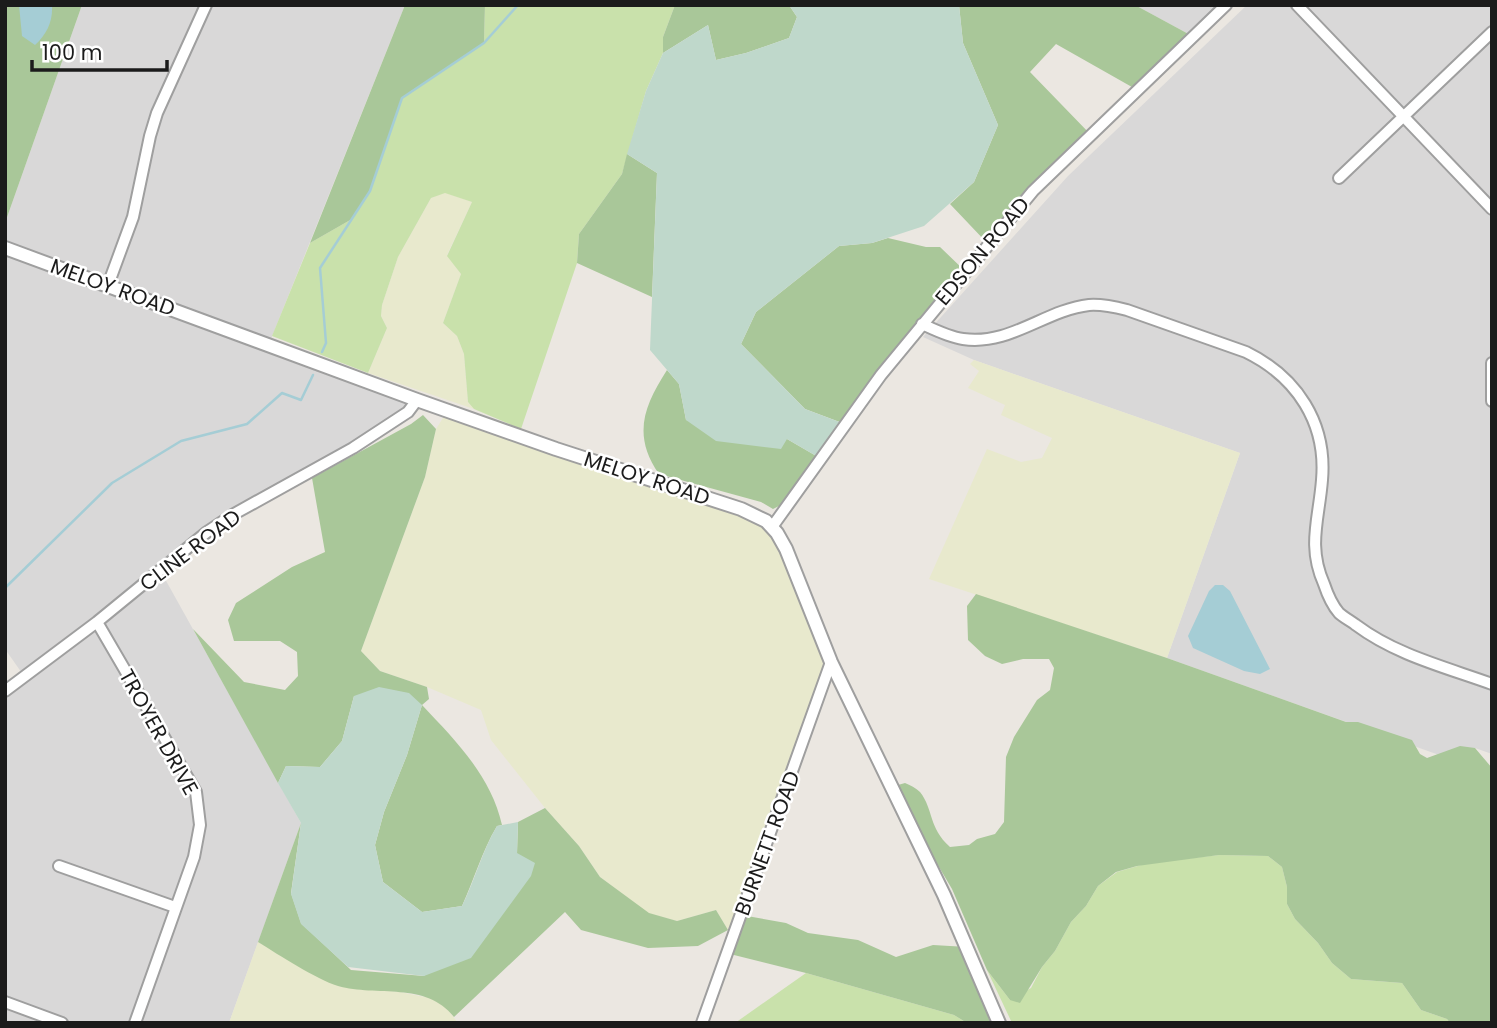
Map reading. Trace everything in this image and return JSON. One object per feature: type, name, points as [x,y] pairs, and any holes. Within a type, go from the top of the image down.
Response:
[{"type":"street","points":[[108,285],[133,218],[157,113],[206,5]]},
{"type":"street","name":"EDSON ROAD","points":[[772,527],[859,404],[1032,191],[1226,5]]},
{"type":"street","points":[[1297,5],[1492,209]]},
{"type":"street","points":[[1339,178],[1492,32]]},
{"type":"street","name":"MELOY ROAD","points":[[5,248],[556,449],[715,500],[752,514],[772,527]]},
{"type":"street","points":[[922,324],[964,339],[986,339],[1027,328],[1070,310],[1090,305],[1110,306],[1128,310],[1263,360],[1296,388],[1318,428],[1323,467],[1314,550],[1318,571],[1339,613],[1391,649],[1492,684]]},
{"type":"street","points":[[1492,363],[1492,401]]},
{"type":"street","name":"CLINE ROAD","points":[[5,691],[97,622],[207,532],[234,514],[353,448],[408,412],[418,400]]},
{"type":"street","points":[[772,527],[786,549],[831,662],[944,895],[999,1023]]},
{"type":"street","name":"TROYER DRIVE","points":[[97,622],[196,792],[200,813],[198,837],[135,1023]]},
{"type":"street","name":"BURNETT ROAD","points":[[702,1023],[831,662]]},
{"type":"street","points":[[59,866],[175,907]]},
{"type":"street","points":[[5,1002],[62,1023]]},
{"type":"shaded area","points":[[82,5],[405,5],[269,344],[420,401],[207,532],[160,570],[301,823],[229,1023],[5,1023],[5,691],[24,676],[5,649],[5,223]]},
{"type":"shaded area","points":[[1135,5],[1226,5],[1194,37]]},
{"type":"shaded area","points":[[1247,5],[1492,5],[1492,754],[1475,748],[1456,761],[1167,658],[1240,453],[974,360],[923,337],[1068,176]]},
{"type":"green space","points":[[5,5],[82,5],[5,223]]},
{"type":"green space","points":[[405,5],[485,5],[484,43],[402,98],[370,191],[352,219],[310,243]]},
{"type":"green space","points":[[485,5],[675,5],[663,37],[663,53],[646,91],[622,174],[579,234],[577,263],[521,429],[474,409],[468,402],[464,354],[457,336],[443,323],[461,274],[447,256],[472,202],[445,193],[431,198],[398,257],[382,305],[381,316],[387,328],[368,373],[272,336],[310,243],[352,219],[370,191],[402,98],[484,43]]},
{"type":"green space","points":[[675,5],[789,5],[797,17],[789,38],[716,60],[708,25],[663,53],[663,37]]},
{"type":"green space","points":[[789,5],[959,5],[963,43],[998,125],[974,182],[924,226],[872,243],[839,246],[756,312],[741,344],[805,409],[842,423],[818,457],[787,439],[781,449],[716,441],[686,420],[679,384],[650,350],[657,173],[627,154],[646,91],[663,53],[708,25],[716,60],[789,38],[797,17]]},
{"type":"green space","points":[[959,5],[1135,5],[1194,37],[1139,91],[1056,44],[1030,72],[1091,135],[988,244],[950,204],[974,182],[998,125],[963,43]]},
{"type":"green space","points":[[627,154],[657,173],[652,297],[577,263],[579,234],[622,174]]},
{"type":"green space","points":[[445,192],[472,202],[447,255],[461,274],[443,323],[457,336],[464,354],[468,402],[474,409],[368,373],[387,328],[381,316],[382,305],[398,257],[431,198]]},
{"type":"green space","points":[[888,238],[926,247],[940,247],[965,271],[845,424],[805,409],[741,344],[756,312],[839,246],[872,243]]},
{"type":"green space","points":[[974,360],[1240,453],[1167,658],[929,579],[987,449],[1021,462],[1042,458],[1052,438],[1001,415],[1005,405],[968,388],[979,371],[970,364]]},
{"type":"green space","points":[[667,370],[679,384],[686,420],[787,439],[818,457],[785,503],[773,509],[761,502],[659,474],[646,446],[644,421],[652,396]]},
{"type":"green space","points":[[448,410],[685,489],[772,527],[831,662],[728,930],[716,910],[677,921],[649,914],[600,877],[579,846],[491,740],[481,710],[380,671],[361,651],[425,477],[436,429]]},
{"type":"green space","points":[[423,415],[436,429],[425,477],[361,651],[380,671],[427,687],[429,699],[422,705],[354,696],[342,741],[320,767],[286,766],[278,783],[193,629],[244,682],[285,690],[298,676],[297,652],[280,641],[234,641],[228,620],[236,603],[292,567],[325,552],[312,478]]},
{"type":"green space","points":[[976,594],[1346,722],[1358,722],[1412,740],[1420,754],[1427,758],[1460,746],[1475,748],[1492,768],[1492,1023],[1450,1023],[1447,1019],[1421,1010],[1402,983],[1351,979],[1332,963],[1318,943],[1295,919],[1287,904],[1287,887],[1282,867],[1268,856],[1219,855],[1137,866],[1116,872],[1098,886],[1086,906],[1071,922],[1020,1003],[1010,1000],[987,970],[952,889],[923,840],[898,785],[905,783],[920,792],[938,832],[950,847],[969,845],[977,839],[995,834],[1004,822],[1006,757],[1014,737],[1037,700],[1050,690],[1054,668],[1049,659],[1023,659],[1002,664],[985,656],[968,640],[967,606]]},
{"type":"green space","points":[[379,687],[409,693],[422,705],[375,845],[383,882],[422,912],[462,906],[497,826],[518,822],[517,853],[535,863],[531,876],[471,958],[424,976],[348,967],[301,924],[291,894],[301,823],[278,783],[286,766],[320,767],[342,741],[354,696]]},
{"type":"green space","points":[[422,705],[481,775],[497,807],[502,825],[497,826],[482,855],[462,906],[422,912],[383,882],[375,845]]},
{"type":"green space","points":[[545,808],[579,846],[600,877],[649,913],[677,921],[716,910],[728,930],[698,946],[648,948],[581,930],[565,912],[454,1017],[443,1006],[415,994],[353,989],[329,983],[258,942],[301,823],[291,893],[301,923],[351,970],[424,976],[517,854],[518,822]]},
{"type":"green space","points":[[1219,855],[1268,856],[1282,867],[1287,887],[1287,904],[1295,919],[1318,943],[1332,963],[1351,979],[1402,983],[1421,1010],[1447,1019],[1450,1023],[1012,1023],[987,970],[1010,1000],[1031,988],[1071,922],[1086,906],[1098,886],[1117,872],[1148,863]]},
{"type":"green space","points":[[747,916],[786,923],[808,933],[858,940],[896,957],[933,945],[967,947],[999,1023],[967,1023],[954,1015],[730,954]]},
{"type":"green space","points":[[258,942],[338,986],[430,998],[445,1006],[458,1023],[229,1023]]},
{"type":"green space","points":[[806,973],[954,1015],[967,1023],[735,1023]]},
{"type":"water","points":[[19,5],[52,5],[48,27],[35,45],[22,36]]},
{"type":"water","points":[[1215,585],[1223,585],[1230,591],[1270,669],[1260,674],[1244,671],[1193,648],[1188,636],[1209,591]]},
{"type":"waterway","points":[[322,352],[326,343],[320,268],[370,191],[402,98],[484,43],[518,5]]},
{"type":"waterway","points":[[5,588],[112,483],[181,441],[247,424],[282,393],[301,400],[313,375]]}]
